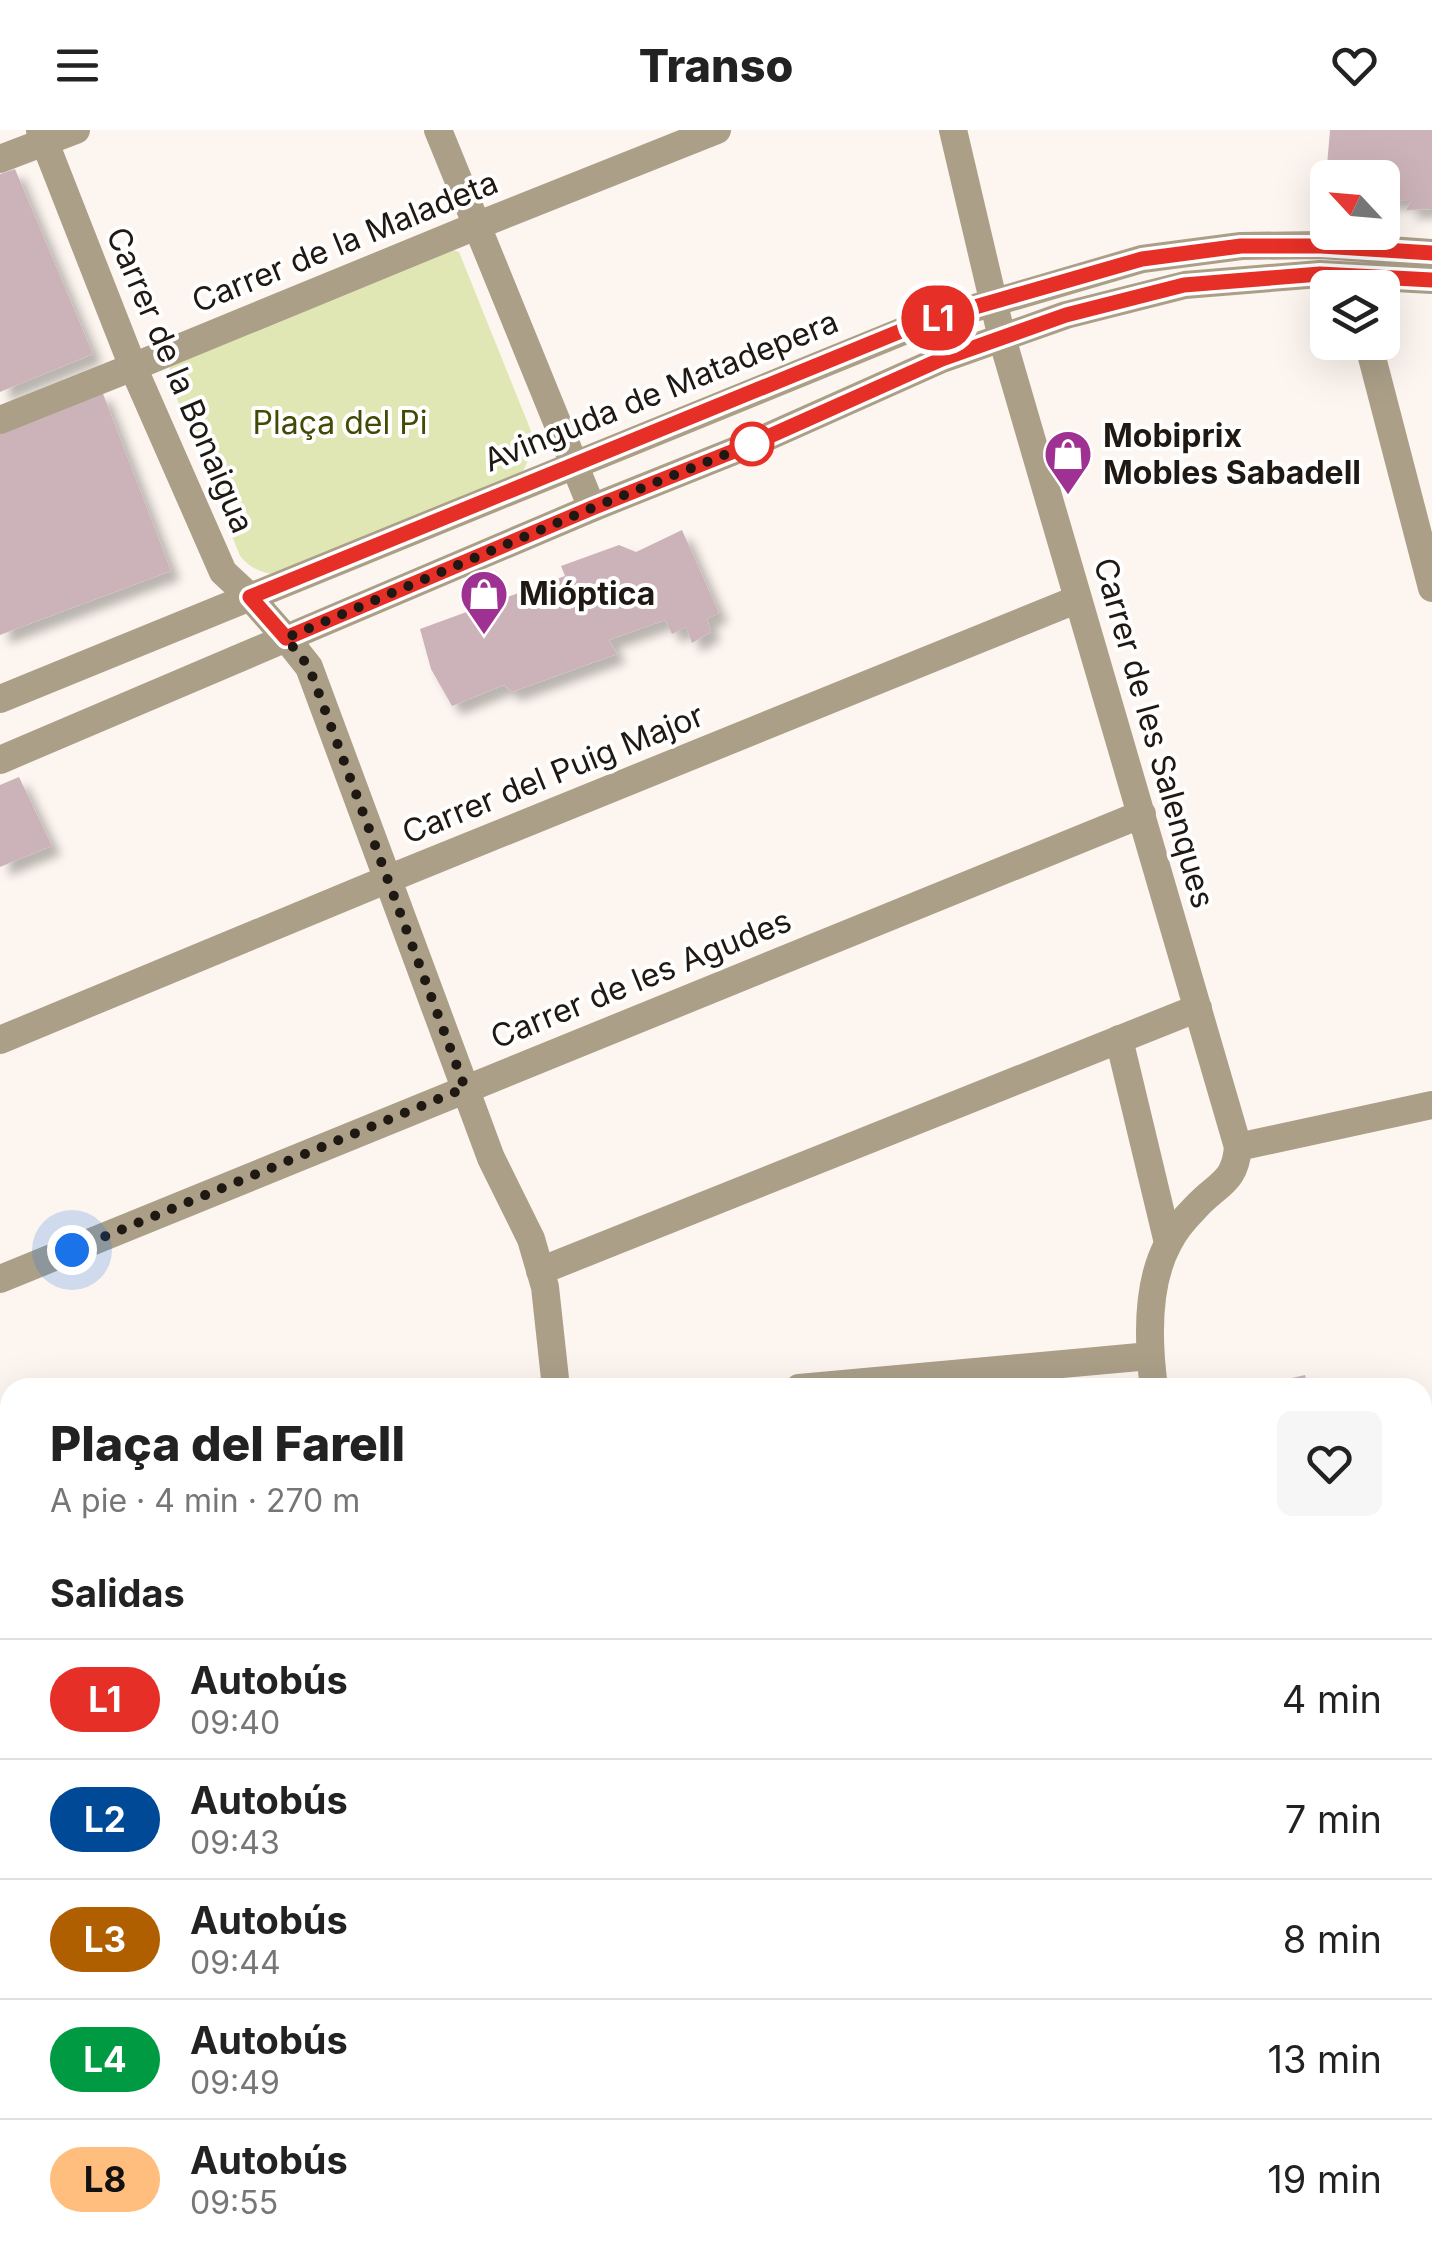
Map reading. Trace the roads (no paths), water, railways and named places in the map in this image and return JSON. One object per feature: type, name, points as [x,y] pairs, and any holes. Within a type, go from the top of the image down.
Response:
[{"type":"street","points":[[0,159],[43,136],[76,130]]},
{"type":"street","points":[[438,130],[592,508]]},
{"type":"street","name":"Carrer de la Maladeta","points":[[0,420],[717,130]]},
{"type":"street","name":"Carrer de les Salenques","points":[[953,130],[1002,338],[1238,1147]]},
{"type":"street","name":"Carrer de la Bonaigua","points":[[43,136],[133,367],[223,572],[250,597],[309,667],[492,1158],[531,1239],[544,1288],[555,1378]]},
{"type":"street","name":"Avinguda de Matadepera","points":[[0,699],[923,322],[1142,259],[1241,246],[1432,253]]},
{"type":"street","points":[[0,760],[754,443],[942,359],[1066,315],[1184,285],[1310,275]]},
{"type":"street","points":[[1400,281],[1432,280]]},
{"type":"street","points":[[1373,360],[1432,588]]},
{"type":"street","name":"Carrer del Puig Major","points":[[0,1040],[1078,599]]},
{"type":"street","name":"Carrer de les Agudes","points":[[0,1280],[1142,814]]},
{"type":"street","points":[[540,1271],[1198,1008]]},
{"type":"street","points":[[1119,1039],[1168,1243]]},
{"type":"street","points":[[1153,1378],[1152,1291],[1168,1243],[1196,1206],[1224,1183],[1236,1167],[1238,1147],[1432,1106]]},
{"type":"street","points":[[909,1378],[1150,1356]]},
{"type":"place","name":"Mobiprix Mobles Sabadell","points":[[1068,496]]},
{"type":"place","name":"Mióptica","points":[[484,636]]},
{"type":"park label","name":"Plaça del Pi","points":[[340,423]]}]
